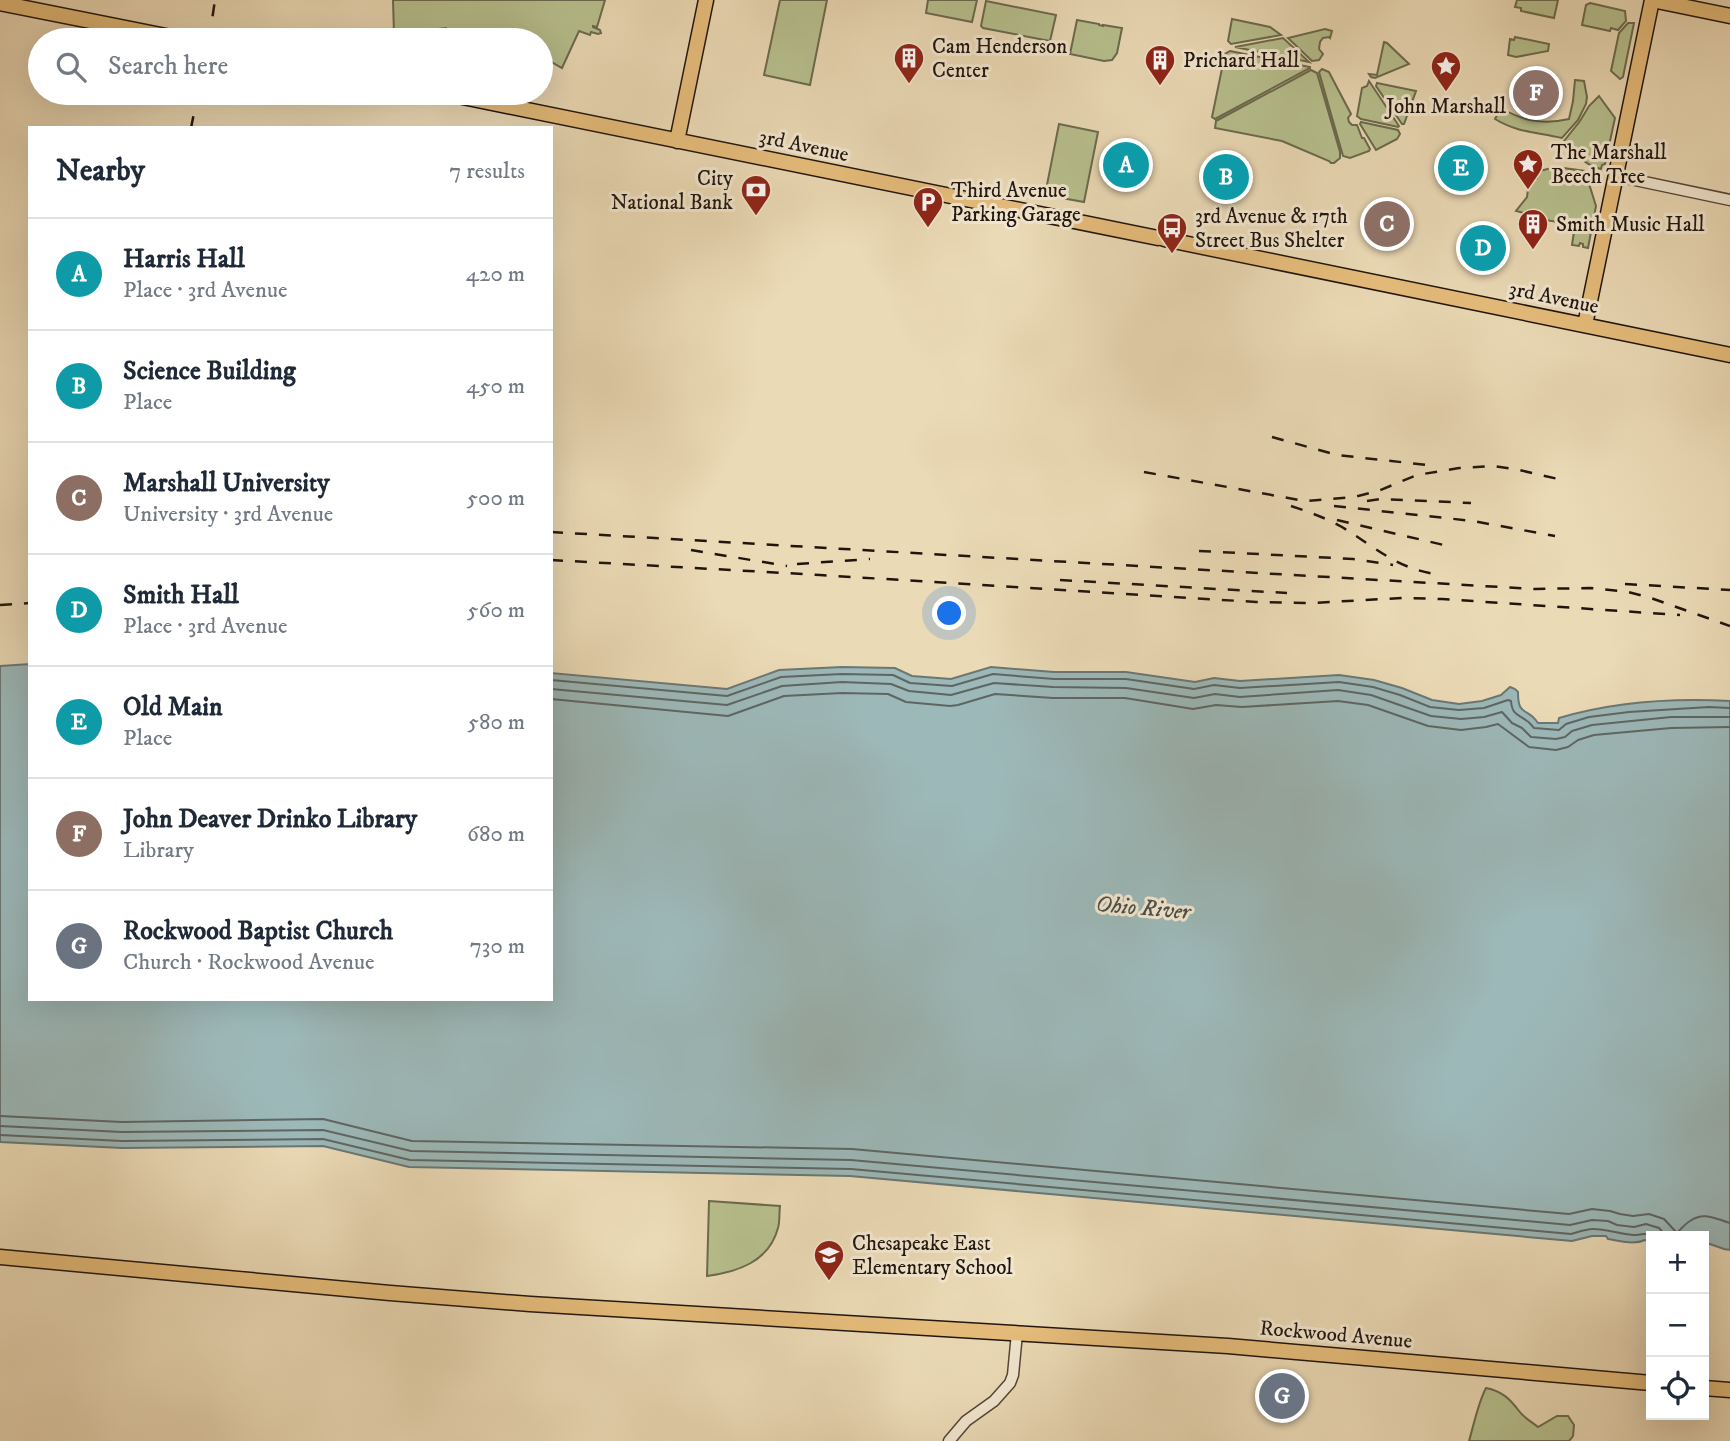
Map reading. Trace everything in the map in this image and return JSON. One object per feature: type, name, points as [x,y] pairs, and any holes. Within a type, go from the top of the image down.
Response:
[{"type":"main road","points":[[677,141],[706,0]]},
{"type":"main road","points":[[1585,325],[1652,0],[1730,16]]},
{"type":"main road","points":[[0,3],[126,28]]},
{"type":"main road","name":"3rd Avenue","points":[[502,105],[1730,355]]},
{"type":"main road","name":"Rockwood Avenue","points":[[0,1257],[530,1304],[1252,1348],[1646,1383]]},
{"type":"main road","points":[[1709,1388],[1730,1390]]},
{"type":"street","points":[[1616,176],[1730,200]]},
{"type":"street","points":[[949,1441],[965,1421],[994,1401],[1010,1383],[1017,1333]]},
{"type":"green space","points":[[393,0],[605,0],[597,27],[593,26],[601,33],[591,32],[590,35],[579,31],[562,68],[553,63],[553,28],[394,28]]},
{"type":"green space","points":[[780,0],[827,0],[810,85],[764,75]]},
{"type":"green space","points":[[928,0],[977,0],[972,22],[926,13]]},
{"type":"green space","points":[[1517,0],[1558,0],[1554,18],[1521,11],[1521,8],[1515,7]]},
{"type":"green space","points":[[986,1],[1056,15],[1050,41],[983,28],[981,26]]},
{"type":"green space","points":[[1590,3],[1625,11],[1626,21],[1618,30],[1611,28],[1610,31],[1582,25],[1586,5]]},
{"type":"green space","points":[[1232,19],[1270,27],[1281,35],[1231,44],[1228,41]]},
{"type":"green space","points":[[1077,20],[1122,28],[1117,53],[1112,60],[1104,61],[1070,54]]},
{"type":"green space","points":[[1628,23],[1634,23],[1623,77],[1620,79],[1611,71],[1619,33]]},
{"type":"green space","points":[[1325,29],[1332,31],[1330,38],[1323,38],[1320,42],[1319,49],[1323,54],[1319,60],[1312,61],[1288,38]]},
{"type":"green space","points":[[1515,37],[1549,44],[1548,51],[1516,57],[1508,55],[1510,39],[1514,40]]},
{"type":"green space","points":[[1283,38],[1309,62],[1235,47]]},
{"type":"green space","points":[[1384,42],[1409,64],[1375,78],[1371,77],[1369,74],[1377,75]]},
{"type":"green space","points":[[1230,51],[1310,68],[1215,119],[1212,117],[1225,54]]},
{"type":"green space","points":[[1322,69],[1329,72],[1351,114],[1349,122],[1357,125],[1369,151],[1350,158],[1343,156],[1319,72]]},
{"type":"green space","points":[[1311,70],[1317,73],[1340,152],[1340,158],[1334,163],[1282,141],[1215,128],[1216,121]]},
{"type":"green space","points":[[1575,80],[1584,81],[1586,104],[1578,120],[1562,138],[1520,130],[1495,119],[1501,108],[1534,121],[1569,119]]},
{"type":"green space","points":[[1369,81],[1398,127],[1357,116],[1362,88],[1367,86]]},
{"type":"green space","points":[[1377,83],[1416,91],[1404,124],[1376,86]]},
{"type":"green space","points":[[1599,96],[1615,118],[1605,164],[1601,169],[1584,161],[1564,141]]},
{"type":"green space","points":[[1361,122],[1398,130],[1400,134],[1397,139],[1376,150]]},
{"type":"green space","points":[[1059,124],[1098,132],[1084,202],[1045,195]]},
{"type":"green space","points":[[1556,167],[1585,171],[1596,206],[1588,248],[1580,243],[1579,246],[1572,245],[1575,225],[1523,216],[1524,213],[1516,211],[1527,197],[1529,182],[1537,178],[1539,171]]},
{"type":"green space","points":[[709,1201],[780,1206],[774,1240],[750,1263],[729,1272],[707,1276]]},
{"type":"green space","points":[[1486,1388],[1505,1396],[1523,1416],[1538,1427],[1557,1416],[1568,1416],[1574,1425],[1573,1436],[1569,1441],[1469,1441]]},
{"type":"water","name":"Ohio River","points":[[28,664],[28,1001],[553,1001],[553,673],[727,689],[779,670],[842,667],[895,668],[912,676],[951,679],[991,667],[1054,672],[1126,672],[1195,682],[1214,678],[1240,681],[1339,675],[1374,680],[1432,700],[1459,704],[1501,695],[1510,687],[1518,692],[1521,709],[1538,723],[1558,723],[1559,718],[1622,705],[1687,700],[1730,701],[1730,1250],[1709,1244],[1709,1231],[1646,1231],[1646,1240],[1631,1242],[1608,1239],[1606,1236],[1572,1241],[850,1176],[409,1167],[323,1146],[122,1148],[0,1142],[0,666]]},
{"type":"railway","points":[[211,28],[215,0]]},
{"type":"railway","points":[[191,126],[196,105]]},
{"type":"railway","points":[[1272,437],[1337,455],[1436,466]]},
{"type":"railway","points":[[1144,472],[1305,501],[1354,497],[1378,491],[1417,475],[1459,468],[1492,466],[1558,479]]},
{"type":"railway","points":[[1367,501],[1381,499],[1471,503]]},
{"type":"railway","points":[[1291,506],[1336,524],[1401,563],[1442,575]]},
{"type":"railway","points":[[1334,506],[1473,521],[1555,536]]},
{"type":"railway","points":[[1337,520],[1448,546]]},
{"type":"railway","points":[[553,532],[1535,589],[1590,588],[1628,592],[1651,598],[1730,626]]},
{"type":"railway","points":[[691,550],[787,566]]},
{"type":"railway","points":[[1199,551],[1353,559],[1393,565]]},
{"type":"railway","points":[[797,564],[870,559]]},
{"type":"railway","points":[[553,560],[1256,602],[1442,599],[1680,615]]},
{"type":"railway","points":[[1060,580],[1287,593]]},
{"type":"railway","points":[[1625,584],[1730,590]]},
{"type":"railway","points":[[0,605],[28,603]]},
{"type":"place","name":"Cam Henderson Center","points":[[909,85]]},
{"type":"place","name":"Prichard Hall","points":[[1160,87]]},
{"type":"place","name":"John Marshall","points":[[1446,93]]},
{"type":"place","name":"John Deaver Drinko Library","points":[[1536,93]]},
{"type":"place","name":"Harris Hall","points":[[1126,165]]},
{"type":"place","name":"Old Main","points":[[1461,168]]},
{"type":"place","name":"Science Building","points":[[1226,177]]},
{"type":"place","name":"The Marshall Beech Tree","points":[[1528,191]]},
{"type":"place","name":"City National Bank","points":[[756,217]]},
{"type":"place","name":"Marshall University","points":[[1387,224]]},
{"type":"place","name":"Third Avenue Parking Garage","points":[[928,229]]},
{"type":"place","name":"Smith Hall","points":[[1483,248]]},
{"type":"place","name":"Smith Music Hall","points":[[1533,251]]},
{"type":"place","name":"3rd Avenue & 17th Street Bus Shelter","points":[[1172,255]]},
{"type":"place","name":"Chesapeake East Elementary School","points":[[829,1282]]},
{"type":"place","name":"Rockwood Baptist Church","points":[[1282,1396]]}]
